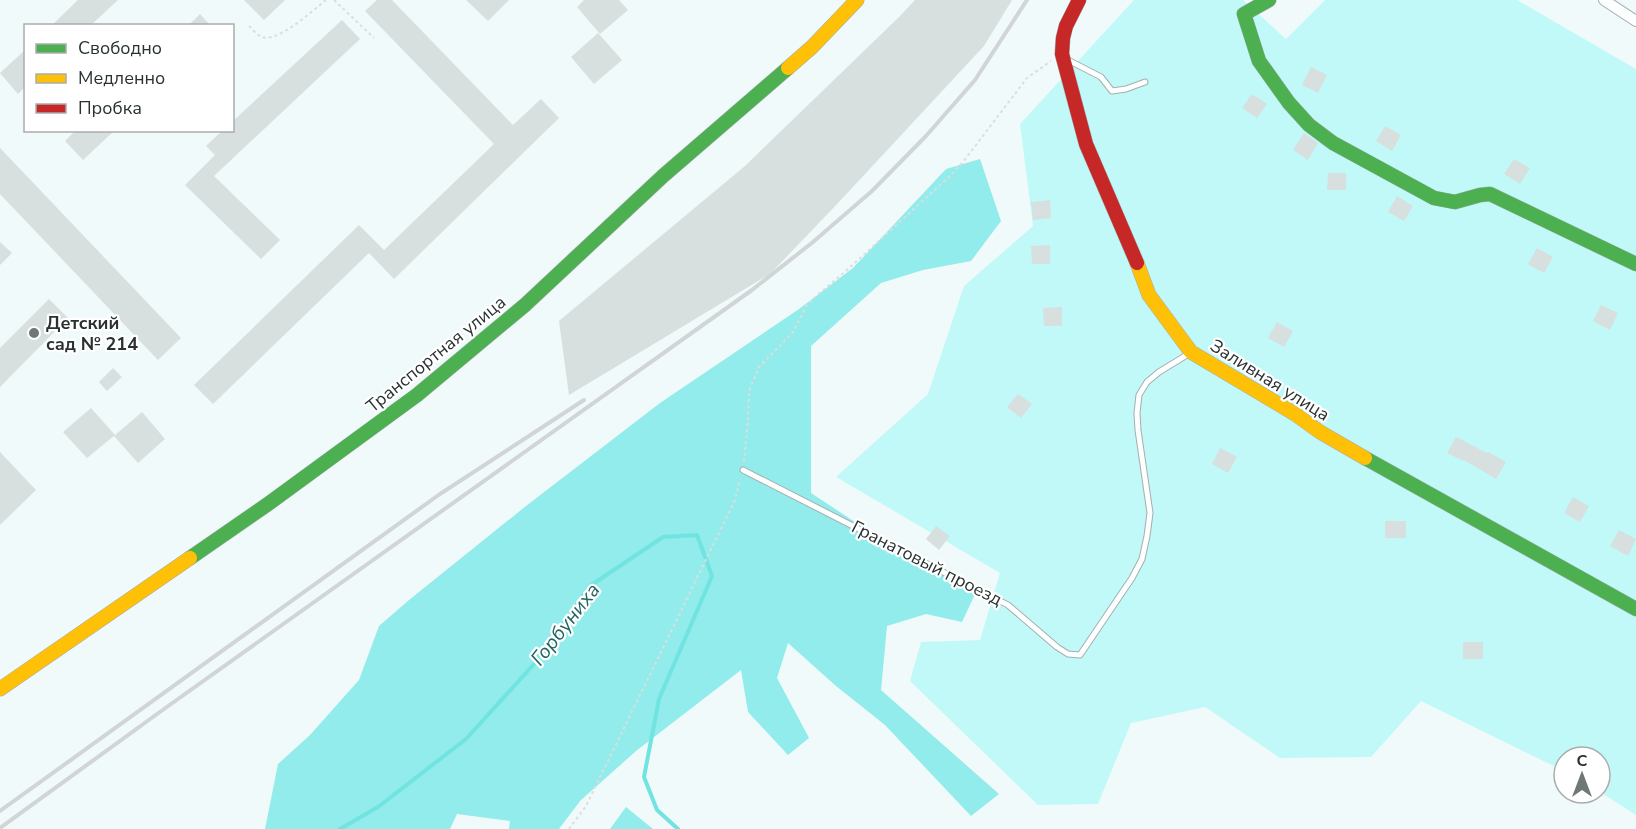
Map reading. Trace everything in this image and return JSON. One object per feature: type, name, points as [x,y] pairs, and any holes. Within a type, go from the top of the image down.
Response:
[{"type":"street","name":"Транспортная улица","points":[[0,689],[268,504],[417,395],[525,305],[663,176],[812,47],[857,0]]},
{"type":"street","name":"Заливная улица","points":[[1079,0],[1066,23],[1062,38],[1062,55],[1086,144],[1132,249],[1149,295],[1191,352],[1295,414],[1320,432],[1636,609]]},
{"type":"street","points":[[1269,0],[1244,14],[1259,61],[1309,125],[1333,143],[1434,198],[1456,202],[1480,194],[1490,194],[1636,264]]},
{"type":"street","points":[[1604,0],[1636,21]]},
{"type":"lane","points":[[1062,55],[1101,77],[1112,91],[1145,82]]},
{"type":"lane","name":"Гранатовый проезд","points":[[743,470],[1008,605],[1068,654],[1080,655],[1132,578],[1142,559],[1148,536],[1150,513],[1138,430],[1139,394],[1159,372],[1191,352]]},
{"type":"path","points":[[249,26],[261,37],[269,38],[280,35],[326,0]]},
{"type":"path","points":[[334,0],[374,38]]},
{"type":"path","points":[[569,829],[586,806],[735,500],[743,470],[749,391],[759,367],[793,332],[807,305],[846,272],[963,162],[1027,78],[1062,55]]},
{"type":"shaded area","points":[[1134,0],[1243,0],[1286,39],[1325,0],[1517,0],[1636,69],[1636,815],[1612,800],[1612,745],[1552,745],[1552,765],[1421,701],[1371,757],[1280,758],[1205,707],[1131,723],[1098,804],[1038,805],[910,681],[921,642],[980,640],[1000,573],[836,477],[928,394],[964,286],[1033,226],[1020,124]]},
{"type":"shaded area","points":[[980,159],[1001,221],[971,261],[923,270],[881,283],[811,346],[811,493],[864,528],[977,590],[962,622],[926,614],[887,626],[881,690],[999,794],[971,816],[885,725],[836,686],[788,643],[777,678],[809,738],[788,755],[748,712],[741,670],[636,751],[580,801],[559,829],[509,829],[510,821],[457,814],[450,829],[265,829],[278,764],[310,735],[359,680],[379,626],[526,506],[660,403],[799,309],[853,268],[946,169]]},
{"type":"shaded area","points":[[626,807],[653,829],[610,829]]},
{"type":"building","points":[[78,0],[118,0],[92,24],[53,24]]},
{"type":"building","points":[[244,0],[285,0],[264,20]]},
{"type":"building","points":[[377,0],[392,0],[513,125],[541,99],[559,118],[394,279],[369,253],[213,404],[194,385],[359,225],[384,250],[494,144],[365,11]]},
{"type":"building","points":[[466,0],[509,0],[488,21]]},
{"type":"building","points":[[584,0],[619,0],[628,10],[600,34],[577,7]]},
{"type":"building","points":[[915,0],[1012,0],[984,46],[770,274],[569,395],[559,321],[745,166]]},
{"type":"building","points":[[200,14],[209,24],[190,24]]},
{"type":"building","points":[[342,20],[360,39],[214,176],[280,240],[261,259],[185,185],[215,155],[206,146],[221,132],[234,132],[234,120]]},
{"type":"building","points":[[598,33],[622,60],[594,84],[571,57]]},
{"type":"building","points":[[24,51],[24,88],[18,94],[0,73]]},
{"type":"building","points":[[1311,67],[1327,75],[1318,93],[1302,85]]},
{"type":"building","points":[[1252,94],[1267,104],[1257,118],[1242,108]]},
{"type":"building","points":[[1385,126],[1401,135],[1392,151],[1376,141]]},
{"type":"building","points":[[74,132],[113,132],[83,160],[65,141]]},
{"type":"building","points":[[1304,133],[1318,143],[1308,160],[1293,150]]},
{"type":"building","points":[[0,148],[181,338],[158,360],[0,194]]},
{"type":"building","points":[[1514,159],[1530,168],[1520,184],[1504,174]]},
{"type":"building","points":[[1328,173],[1346,173],[1346,190],[1327,190]]},
{"type":"building","points":[[1397,196],[1413,206],[1404,221],[1388,212]]},
{"type":"building","points":[[1050,200],[1051,218],[1033,220],[1031,202]]},
{"type":"building","points":[[0,242],[12,253],[0,265]]},
{"type":"building","points":[[1050,245],[1050,264],[1032,264],[1031,246]]},
{"type":"building","points":[[1537,248],[1553,257],[1544,273],[1528,264]]},
{"type":"building","name":"Детский сад № 214","points":[[49,299],[68,318],[0,387],[0,348]]},
{"type":"building","points":[[1601,305],[1618,313],[1610,330],[1593,321]]},
{"type":"building","points":[[1062,307],[1062,326],[1044,326],[1043,308]]},
{"type":"building","points":[[1277,322],[1293,331],[1284,347],[1268,338]]},
{"type":"building","points":[[113,368],[122,377],[107,391],[99,382]]},
{"type":"building","points":[[1018,394],[1032,404],[1021,418],[1007,407]]},
{"type":"building","points":[[91,408],[115,435],[87,458],[63,432]]},
{"type":"building","points":[[142,412],[165,439],[138,463],[114,436]]},
{"type":"building","points":[[1456,437],[1506,462],[1496,479],[1447,453]]},
{"type":"building","points":[[1220,448],[1237,457],[1228,473],[1212,464]]},
{"type":"building","points":[[0,452],[36,490],[0,525]]},
{"type":"building","points":[[1573,497],[1589,506],[1580,522],[1564,513]]},
{"type":"building","points":[[1385,521],[1406,521],[1406,538],[1385,538]]},
{"type":"building","points":[[936,526],[950,536],[939,550],[926,539]]},
{"type":"building","points":[[1619,530],[1636,539],[1628,556],[1610,546]]},
{"type":"building","points":[[1463,642],[1483,642],[1483,659],[1463,659]]},
{"type":"waterway","name":"Горбуниха","points":[[340,829],[378,807],[466,739],[535,663],[590,586],[663,537],[697,535],[712,576],[659,699],[644,777],[657,810],[678,829]]},
{"type":"railway","points":[[0,828],[752,290],[813,242],[872,191],[926,136],[975,80],[1027,0]]},
{"type":"railway","points":[[0,811],[440,494],[584,400]]},
{"type":"traffic: fast","points":[[1269,0],[1244,14],[1259,61],[1289,103],[1309,125],[1333,143],[1434,198],[1455,202],[1490,194],[1636,264]]},
{"type":"traffic: fast","points":[[190,558],[417,395],[525,305],[663,176],[788,68]]},
{"type":"traffic: fast","points":[[1365,458],[1636,609]]},
{"type":"traffic: slow","points":[[788,68],[812,47],[857,0]]},
{"type":"traffic: slow","points":[[1137,263],[1149,295],[1191,352],[1365,458]]},
{"type":"traffic: slow","points":[[0,689],[190,558]]},
{"type":"traffic: jam","points":[[1079,0],[1066,26],[1062,54],[1086,144],[1137,263]]},
{"type":"place","name":"Детский сад № 214","points":[[34,333]]}]
